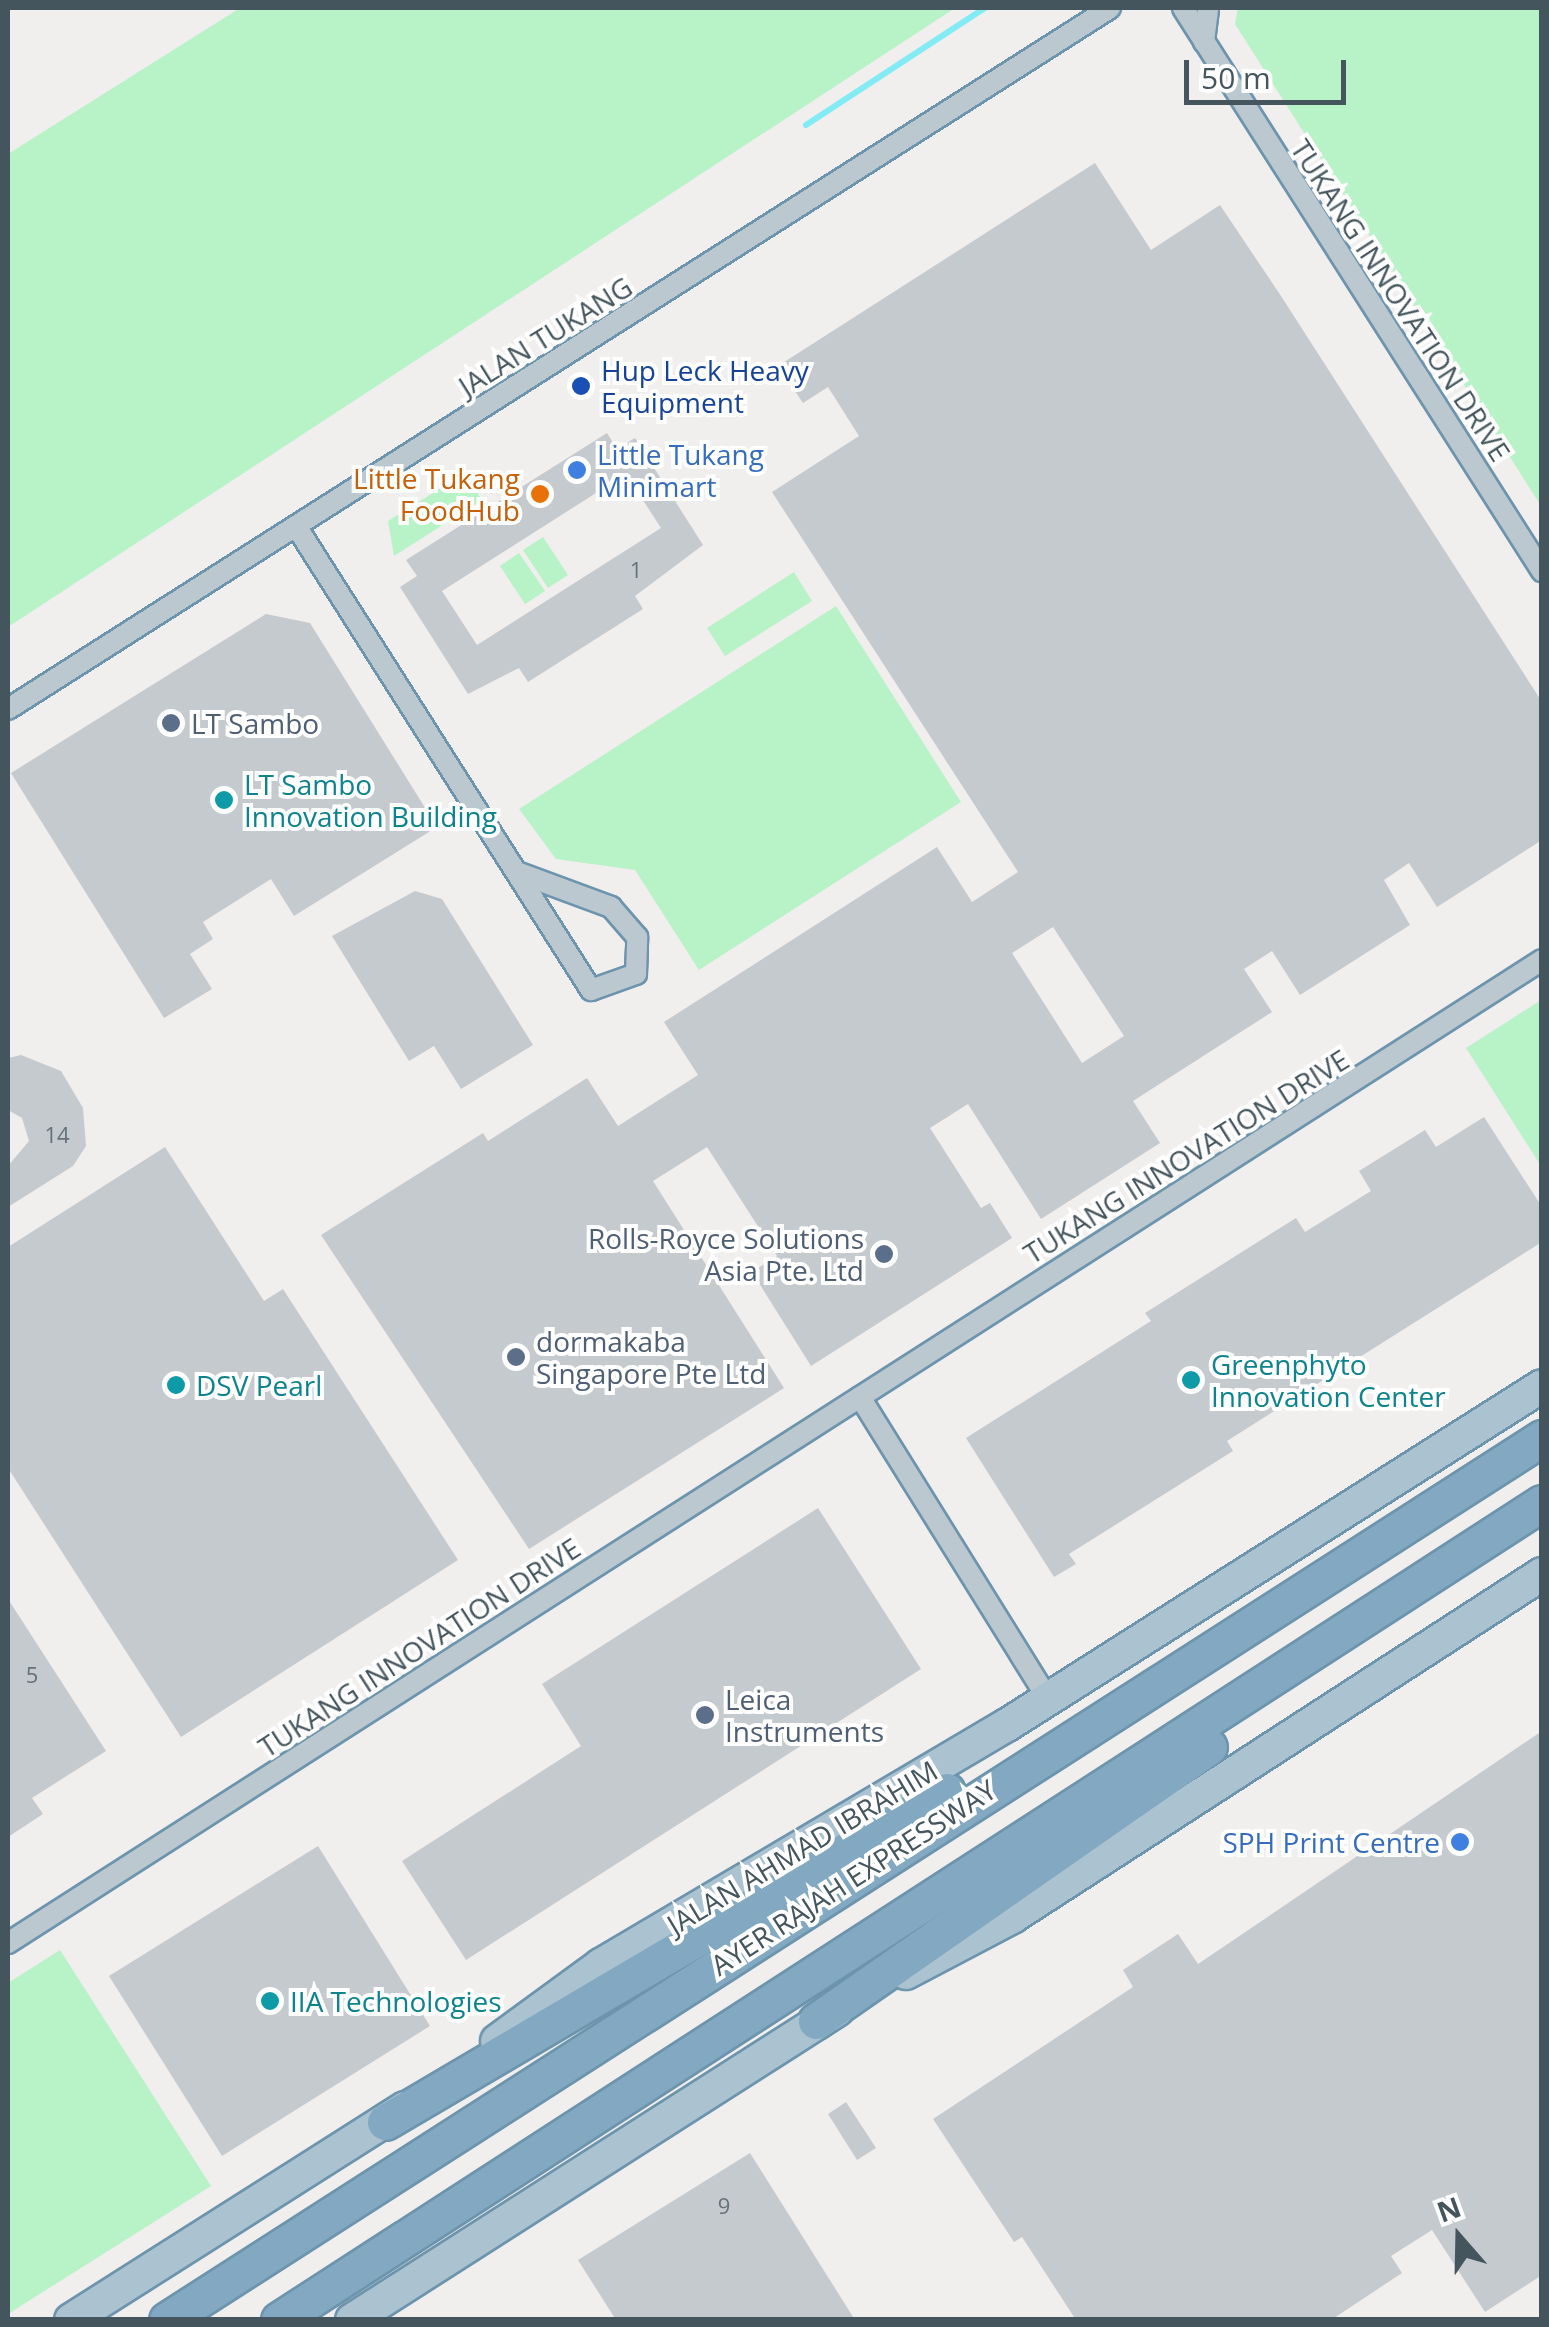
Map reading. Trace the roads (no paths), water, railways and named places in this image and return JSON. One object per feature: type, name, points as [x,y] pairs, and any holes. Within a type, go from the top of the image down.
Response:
[{"type":"highway","name":"AYER RAJAH EXPRESSWAY","points":[[167,2320],[1542,1438]]},
{"type":"highway","points":[[279,2320],[1236,1706],[1542,1503]]},
{"type":"highway","points":[[385,2122],[923,1804],[1161,1679]]},
{"type":"highway","points":[[816,2020],[1181,1770],[1220,1739],[1236,1706]]},
{"type":"main road","name":"JALAN AHMAD IBRAHIM","points":[[71,2320],[385,2122],[601,1965],[1047,1697],[1542,1386]]},
{"type":"main road","points":[[352,2320],[816,2020],[1012,1917],[1542,1574]]},
{"type":"street","name":"JALAN TUKANG","points":[[8,709],[1110,8]]},
{"type":"street","name":"TUKANG INNOVATION DRIVE","points":[[1182,8],[1542,571]]},
{"type":"street","points":[[1204,42],[1208,8]]},
{"type":"street","points":[[296,526],[591,990],[636,974],[637,937],[611,907],[518,873]]},
{"type":"street","name":"TUKANG INNOVATION DRIVE","points":[[8,1943],[1542,960]]},
{"type":"street","points":[[860,1398],[1047,1697]]},
{"type":"waterway","points":[[806,125],[985,8]]},
{"type":"place","name":"Hup Leck Heavy Equipment","points":[[581,386]]},
{"type":"place","name":"Little Tukang Minimart","points":[[577,470]]},
{"type":"place","name":"Little Tukang FoodHub","points":[[540,494]]},
{"type":"place","name":"LT Sambo","points":[[171,723]]},
{"type":"place","name":"LT Sambo Innovation Building","points":[[224,800]]},
{"type":"place","name":"Rolls-Royce Solutions Asia Pte. Ltd","points":[[884,1254]]},
{"type":"place","name":"dormakaba Singapore Pte Ltd","points":[[516,1357]]},
{"type":"place","name":"Greenphyto Innovation Center","points":[[1191,1380]]},
{"type":"place","name":"DSV Pearl","points":[[176,1385]]},
{"type":"place","name":"Leica Instruments","points":[[705,1715]]},
{"type":"place","name":"SPH Print Centre","points":[[1460,1842]]},
{"type":"place","name":"IIA Technologies","points":[[270,2001]]}]
